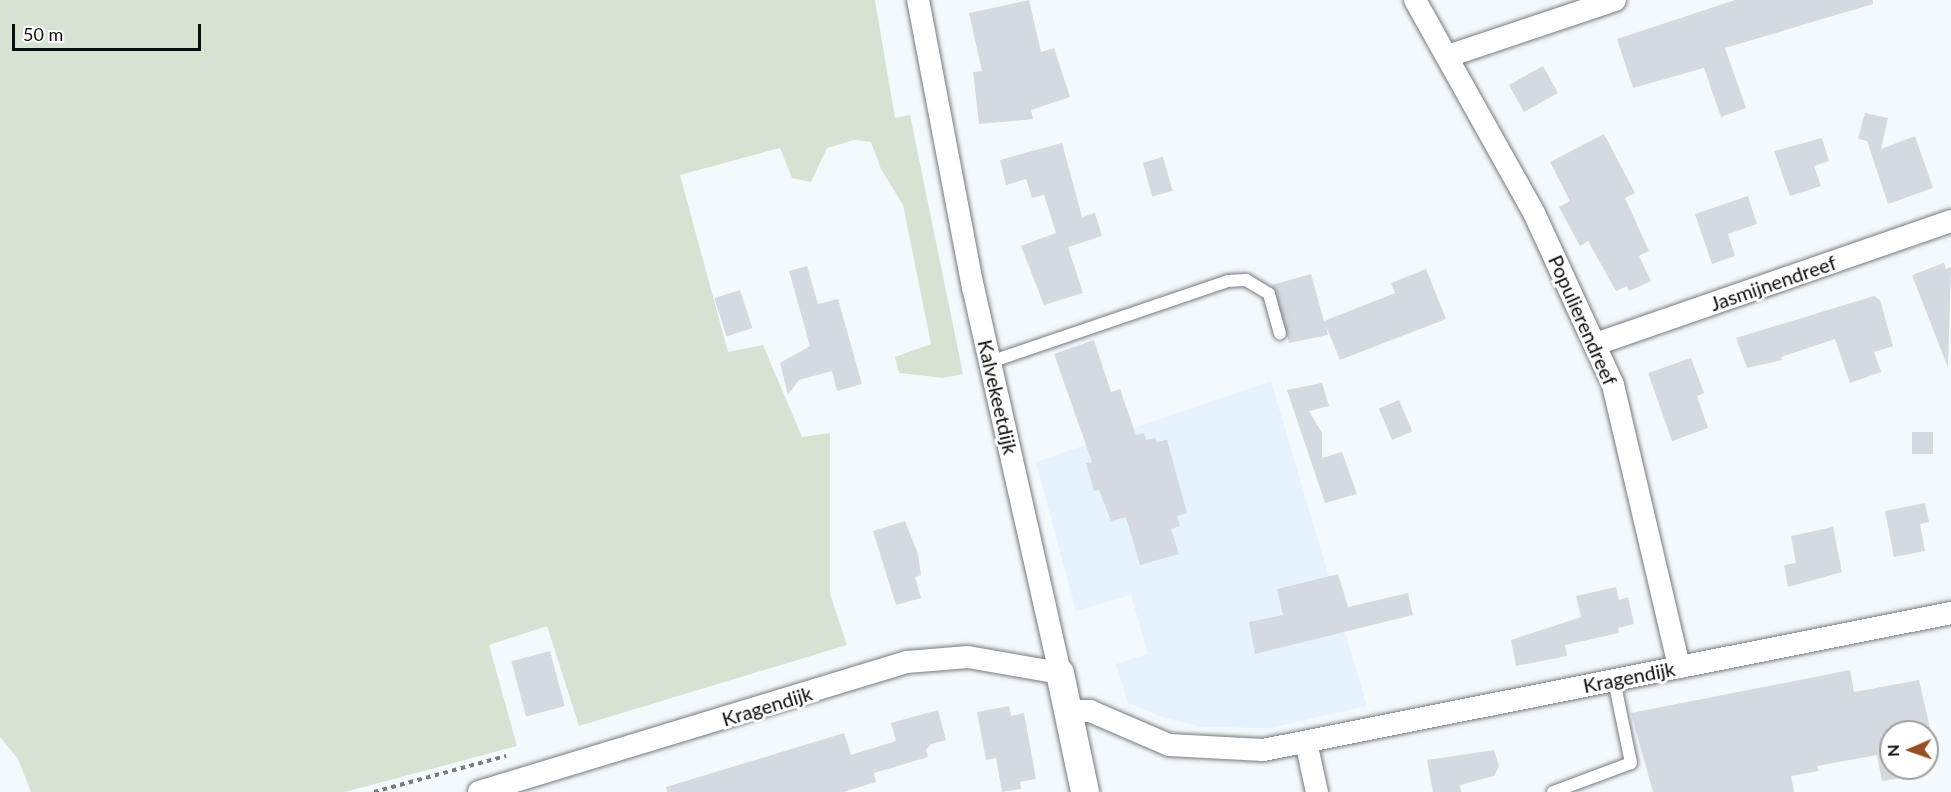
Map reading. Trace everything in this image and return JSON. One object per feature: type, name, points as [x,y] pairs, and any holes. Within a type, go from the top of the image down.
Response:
[{"type":"street","name":"Kalvekeetdijk","points":[[918,0],[990,362],[1085,792]]},
{"type":"street","name":"Populierendreef","points":[[1415,0],[1534,213],[1596,344],[1631,445],[1679,667]]},
{"type":"street","points":[[1448,56],[1615,0]]},
{"type":"street","name":"Jasmijnendreef","points":[[1596,344],[1951,221]]},
{"type":"street","name":"Kragendijk","points":[[1068,711],[1090,711],[1169,745],[1231,751],[1306,742],[1951,613]]},
{"type":"street","name":"Kragendijk","points":[[479,792],[908,662],[968,657],[1060,673]]},
{"type":"street","points":[[1306,742],[1317,792]]},
{"type":"lane","points":[[990,362],[1228,281],[1246,280],[1269,294],[1280,334]]},
{"type":"lane","points":[[1553,792],[1631,763],[1614,680]]},
{"type":"shaded area","points":[[1271,381],[1367,706],[1270,728],[1201,727],[1165,718],[1128,703],[1116,664],[1148,654],[1131,595],[1076,611],[1036,462]]},
{"type":"green space","points":[[0,0],[875,0],[895,118],[910,115],[963,374],[943,378],[899,373],[895,357],[931,344],[903,205],[881,169],[871,142],[854,140],[827,148],[811,182],[792,178],[780,148],[680,175],[728,352],[763,345],[802,437],[830,433],[830,594],[847,645],[579,726],[547,626],[489,645],[517,746],[345,792],[31,792],[18,759],[0,737]]},
{"type":"building","points":[[1029,0],[1041,52],[1054,48],[1070,97],[1031,110],[1033,119],[979,124],[973,72],[982,71],[969,13]]},
{"type":"building","points":[[1735,0],[1873,0],[1873,4],[1725,48],[1746,108],[1721,117],[1704,68],[1633,88],[1617,39]]},
{"type":"building","points":[[1543,66],[1558,93],[1524,112],[1509,85]]},
{"type":"building","points":[[1865,113],[1888,118],[1881,149],[1915,136],[1933,188],[1888,204],[1867,141],[1858,139]]},
{"type":"building","points":[[1604,134],[1635,193],[1625,198],[1649,251],[1639,256],[1651,281],[1629,291],[1627,286],[1616,291],[1588,241],[1580,246],[1559,207],[1570,201],[1550,162]]},
{"type":"building","points":[[1822,138],[1829,161],[1814,166],[1821,186],[1790,196],[1774,151]]},
{"type":"building","points":[[1062,143],[1082,217],[1095,213],[1102,236],[1068,247],[1083,293],[1044,305],[1021,246],[1056,233],[1044,195],[1032,198],[1026,179],[1006,185],[1000,160]]},
{"type":"building","points":[[1163,157],[1173,191],[1152,196],[1143,163]]},
{"type":"building","points":[[1748,196],[1757,224],[1728,234],[1735,256],[1712,264],[1695,214]]},
{"type":"building","points":[[1944,263],[1946,269],[1951,267],[1948,368],[1912,275]]},
{"type":"building","points":[[807,266],[818,304],[838,299],[862,384],[837,391],[832,371],[799,380],[788,395],[780,363],[810,346],[789,271]]},
{"type":"building","points":[[1426,269],[1446,319],[1340,360],[1326,326],[1328,335],[1289,343],[1272,285],[1311,274],[1324,321],[1395,293],[1391,283]]},
{"type":"building","points":[[740,290],[752,328],[727,336],[714,298]]},
{"type":"building","points":[[1874,296],[1880,300],[1893,346],[1874,352],[1881,372],[1850,383],[1835,339],[1781,357],[1782,360],[1747,368],[1736,338]]},
{"type":"building","points":[[1094,340],[1111,392],[1120,389],[1136,435],[1144,433],[1146,440],[1155,438],[1157,442],[1167,440],[1187,513],[1177,516],[1180,526],[1171,529],[1179,554],[1140,565],[1126,517],[1111,521],[1099,490],[1094,491],[1086,463],[1092,462],[1054,354]]},
{"type":"building","points":[[1691,358],[1704,393],[1697,396],[1708,428],[1672,441],[1648,373]]},
{"type":"building","points":[[1322,383],[1329,406],[1309,411],[1322,433],[1322,458],[1342,452],[1357,494],[1325,503],[1287,390]]},
{"type":"building","points":[[1399,400],[1412,431],[1392,440],[1379,409]]},
{"type":"building","points":[[1912,432],[1933,432],[1933,454],[1912,454]]},
{"type":"building","points":[[1925,503],[1929,522],[1920,524],[1925,551],[1894,557],[1885,511]]},
{"type":"building","points":[[905,521],[918,554],[921,575],[915,577],[921,598],[896,605],[873,531]]},
{"type":"building","points":[[1833,527],[1842,572],[1788,587],[1784,565],[1796,563],[1791,536]]},
{"type":"building","points":[[1338,574],[1348,607],[1408,593],[1413,615],[1255,654],[1249,622],[1283,615],[1277,589]]},
{"type":"building","points":[[1616,587],[1619,600],[1628,597],[1634,624],[1618,628],[1619,633],[1565,645],[1567,656],[1516,666],[1511,640],[1581,617],[1576,596]]},
{"type":"building","points":[[550,651],[565,706],[526,716],[511,661]]},
{"type":"building","points":[[1850,670],[1854,692],[1919,680],[1928,720],[1879,720],[1879,765],[1877,755],[1817,766],[1819,771],[1791,776],[1794,792],[1653,792],[1631,713]]},
{"type":"building","points":[[1009,706],[1011,716],[1024,713],[1036,779],[1020,782],[1021,789],[1002,792],[996,758],[986,760],[977,712]]},
{"type":"building","points":[[938,710],[946,740],[931,744],[926,750],[928,757],[874,773],[876,782],[843,792],[667,792],[666,787],[844,733],[851,755],[896,741],[891,723]]},
{"type":"building","points":[[1494,750],[1499,766],[1494,776],[1460,785],[1461,792],[1433,792],[1427,760]]}]
